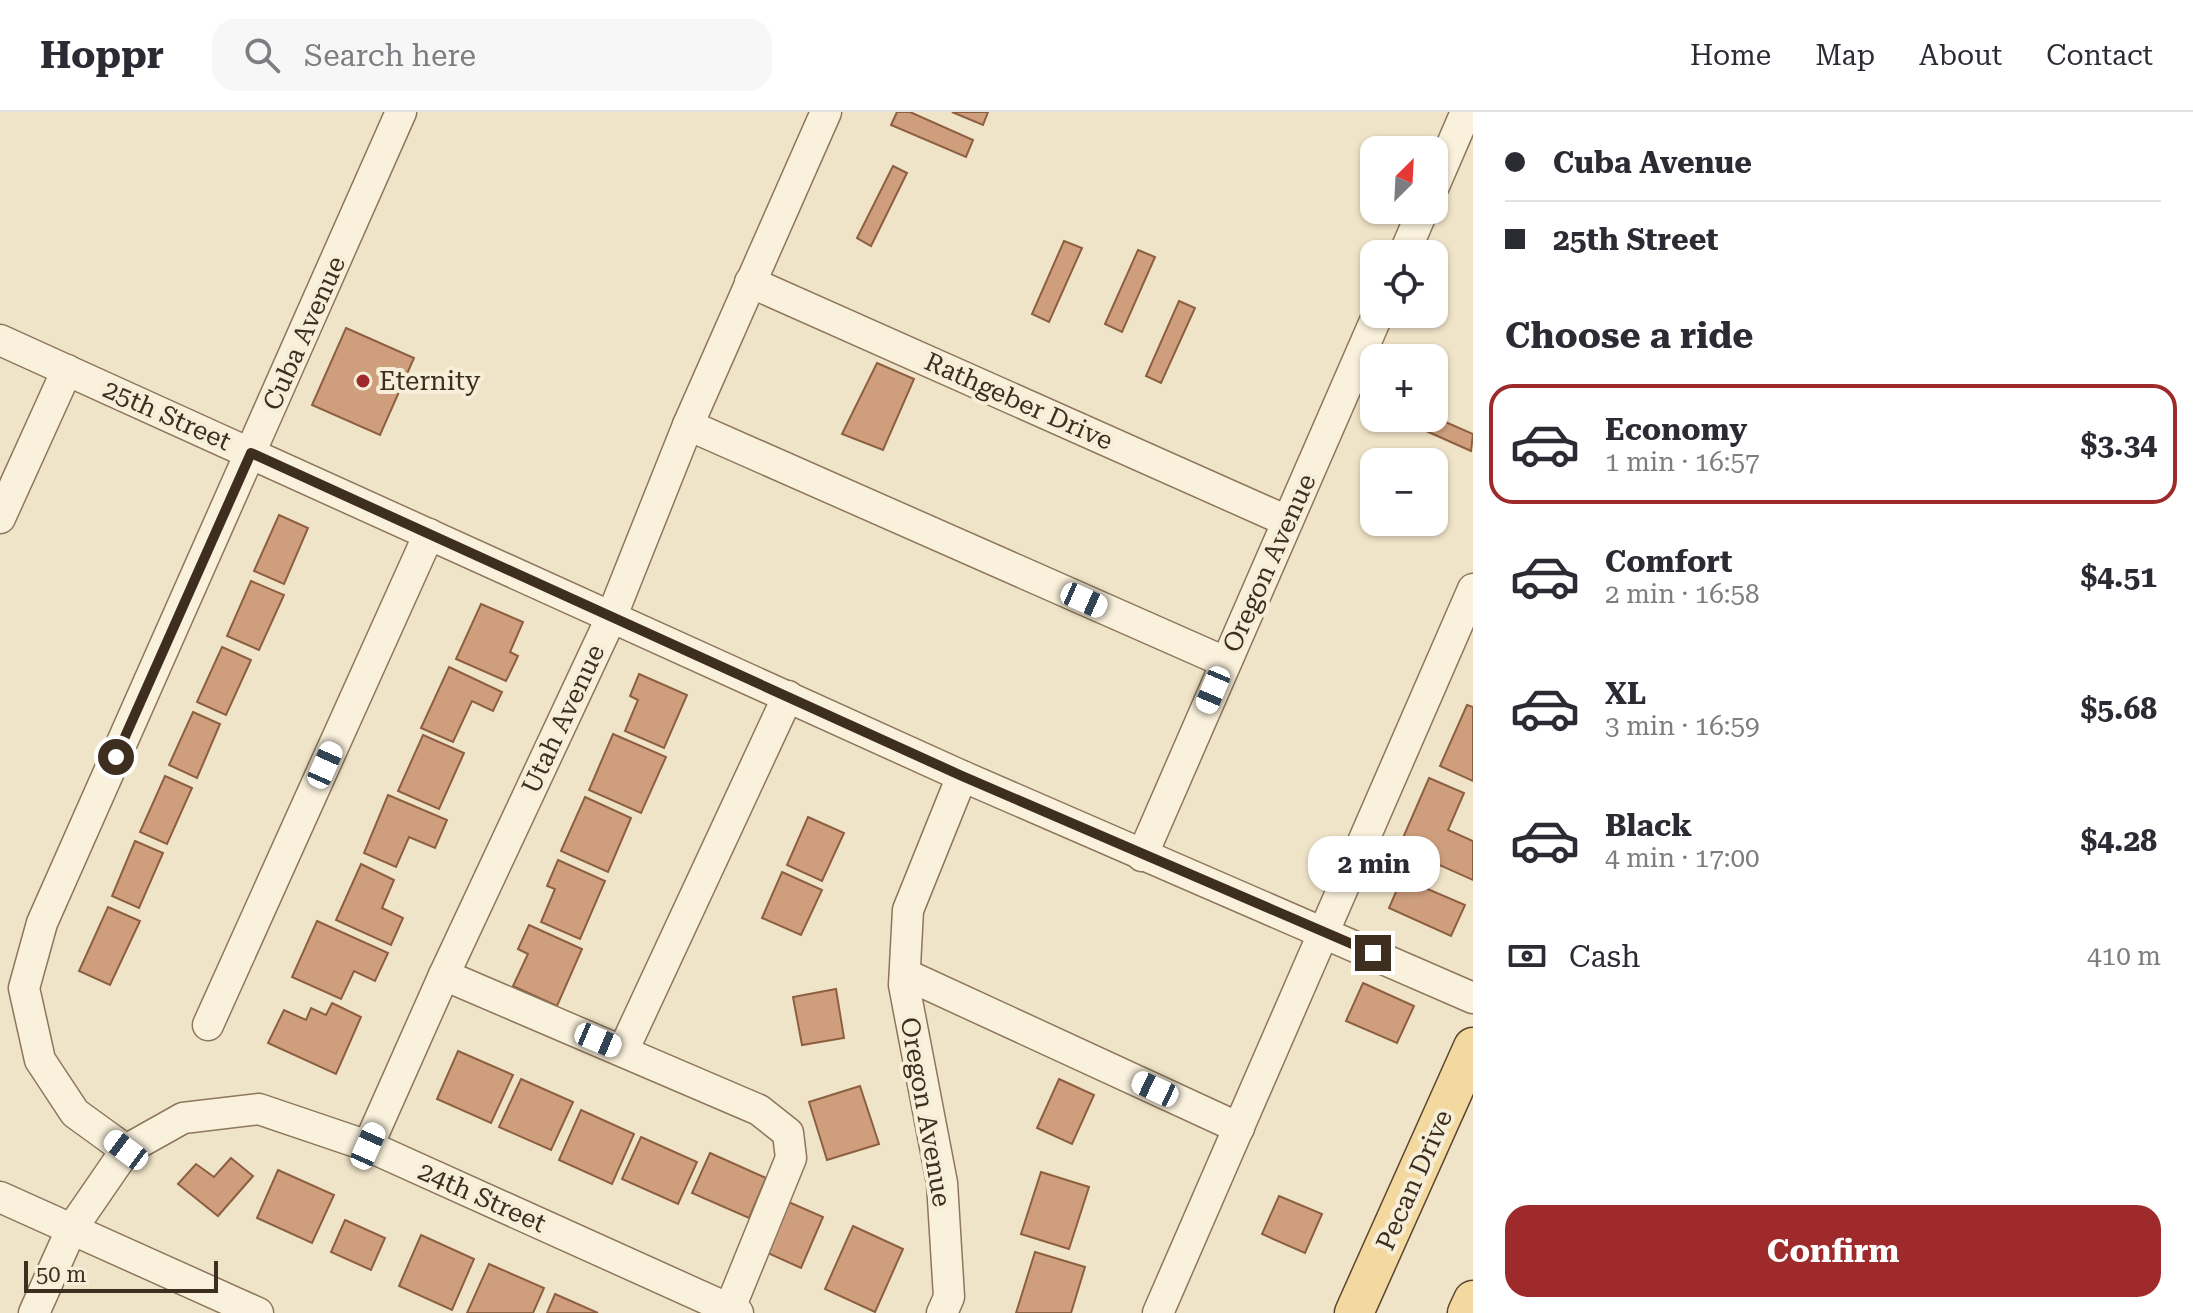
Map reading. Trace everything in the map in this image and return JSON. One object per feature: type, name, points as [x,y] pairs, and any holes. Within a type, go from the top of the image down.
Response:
[{"type":"main road","name":"Pecan Drive","points":[[1354,1313],[1473,1047]]},
{"type":"main road","points":[[1467,1313],[1473,1300]]},
{"type":"street","name":"Cuba Avenue","points":[[126,1150],[75,1113],[40,1060],[24,988],[42,923],[401,112]]},
{"type":"street","name":"Utah Avenue","points":[[368,1146],[444,975],[611,618],[688,425],[826,112]]},
{"type":"street","points":[[1448,154],[1466,112]]},
{"type":"street","name":"Rathgeber Drive","points":[[750,282],[1287,521]]},
{"type":"street","name":"Oregon Avenue","points":[[1142,856],[1372,328]]},
{"type":"street","name":"25th Street","points":[[0,340],[962,776],[1473,998]]},
{"type":"street","points":[[0,518],[67,370]]},
{"type":"street","points":[[688,425],[1225,662]]},
{"type":"street","points":[[208,1025],[429,534]]},
{"type":"street","points":[[1158,1313],[1473,589]]},
{"type":"street","points":[[623,1051],[788,696]]},
{"type":"street","name":"Oregon Avenue","points":[[942,1313],[949,1297],[942,1183],[904,985],[908,910],[962,776]]},
{"type":"street","points":[[905,974],[1239,1128]]},
{"type":"street","points":[[444,975],[759,1110],[788,1133],[791,1158],[732,1312]]},
{"type":"street","name":"24th Street","points":[[34,1313],[71,1230],[126,1150],[183,1118],[259,1109],[368,1146],[732,1312]]},
{"type":"street","points":[[0,1197],[258,1313]]},
{"type":"building","points":[[897,112],[910,112],[973,140],[966,157],[891,125]]},
{"type":"building","points":[[952,112],[988,112],[983,125]]},
{"type":"building","points":[[893,166],[907,173],[871,246],[857,238]]},
{"type":"building","points":[[1064,241],[1082,248],[1049,322],[1032,314]]},
{"type":"building","points":[[1138,250],[1155,257],[1122,332],[1105,324]]},
{"type":"building","points":[[1179,301],[1195,308],[1161,383],[1146,376]]},
{"type":"building","name":"Eternity","points":[[346,328],[414,358],[380,435],[312,405]]},
{"type":"building","points":[[877,363],[914,379],[883,450],[842,434]]},
{"type":"building","points":[[1448,423],[1473,434],[1471,451],[1428,432],[1448,432]]},
{"type":"building","points":[[279,515],[308,528],[284,584],[254,571]]},
{"type":"building","points":[[251,581],[284,595],[259,650],[227,636]]},
{"type":"building","points":[[481,604],[523,622],[510,652],[518,656],[506,681],[456,659]]},
{"type":"building","points":[[222,647],[251,660],[226,715],[197,702]]},
{"type":"building","points":[[449,667],[502,692],[493,711],[472,701],[453,742],[421,728]]},
{"type":"building","points":[[639,674],[687,695],[664,748],[625,731],[638,700],[630,696]]},
{"type":"building","points":[[1467,705],[1473,707],[1473,781],[1440,766]]},
{"type":"building","points":[[193,712],[220,724],[197,778],[169,765]]},
{"type":"building","points":[[613,734],[666,757],[641,813],[589,790]]},
{"type":"building","points":[[423,735],[464,753],[439,809],[398,791]]},
{"type":"building","points":[[165,776],[192,788],[167,844],[140,832]]},
{"type":"building","points":[[1429,778],[1464,793],[1448,830],[1473,841],[1473,880],[1399,847]]},
{"type":"building","points":[[388,795],[447,820],[435,848],[409,837],[396,867],[364,853]]},
{"type":"building","points":[[585,797],[631,818],[608,872],[561,851]]},
{"type":"building","points":[[808,817],[844,833],[822,881],[787,865]]},
{"type":"building","points":[[135,841],[163,853],[139,908],[112,896]]},
{"type":"building","points":[[558,860],[605,881],[580,939],[541,922],[555,889],[547,886]]},
{"type":"building","points":[[361,864],[394,880],[382,908],[403,918],[391,945],[336,920]]},
{"type":"building","points":[[782,872],[822,890],[801,935],[762,918]]},
{"type":"building","points":[[1402,878],[1465,905],[1451,936],[1389,908]]},
{"type":"building","points":[[108,907],[140,921],[110,985],[79,971]]},
{"type":"building","points":[[317,921],[388,953],[375,981],[354,971],[341,999],[292,977]]},
{"type":"building","points":[[529,925],[582,949],[557,1006],[513,986],[528,954],[518,949]]},
{"type":"building","points":[[1363,983],[1414,1006],[1397,1043],[1346,1021]]},
{"type":"building","points":[[836,989],[844,1038],[802,1045],[793,997]]},
{"type":"building","points":[[332,1003],[361,1017],[336,1074],[268,1043],[284,1010],[306,1020],[311,1008],[326,1015]]},
{"type":"building","points":[[458,1051],[513,1075],[491,1123],[437,1099]]},
{"type":"building","points":[[521,1079],[573,1102],[551,1150],[499,1127]]},
{"type":"building","points":[[1059,1079],[1094,1095],[1072,1144],[1037,1128]]},
{"type":"building","points":[[860,1086],[879,1144],[827,1160],[809,1102]]},
{"type":"building","points":[[581,1110],[634,1134],[612,1184],[559,1160]]},
{"type":"building","points":[[641,1137],[697,1162],[678,1204],[622,1179]]},
{"type":"building","points":[[710,1153],[766,1178],[749,1218],[692,1193]]},
{"type":"building","points":[[231,1158],[253,1176],[218,1216],[178,1184],[196,1164],[214,1177]]},
{"type":"building","points":[[278,1170],[334,1195],[312,1243],[257,1218]]},
{"type":"building","points":[[1041,1172],[1089,1187],[1069,1249],[1021,1234]]},
{"type":"building","points":[[1279,1196],[1322,1214],[1305,1253],[1262,1234]]},
{"type":"building","points":[[784,1200],[823,1217],[801,1268],[761,1250]]},
{"type":"building","points":[[345,1220],[385,1238],[371,1270],[331,1252]]},
{"type":"building","points":[[853,1226],[903,1249],[875,1312],[825,1289]]},
{"type":"building","points":[[421,1235],[474,1259],[452,1310],[399,1286]]},
{"type":"building","points":[[1035,1252],[1085,1267],[1071,1313],[1016,1313]]},
{"type":"building","points":[[489,1264],[544,1288],[533,1313],[467,1313]]},
{"type":"building","points":[[555,1294],[598,1313],[547,1313]]},
{"type":"place","name":"Eternity","points":[[363,381]]},
{"type":"route","points":[[116,757],[251,453],[962,776],[1373,953]]}]
